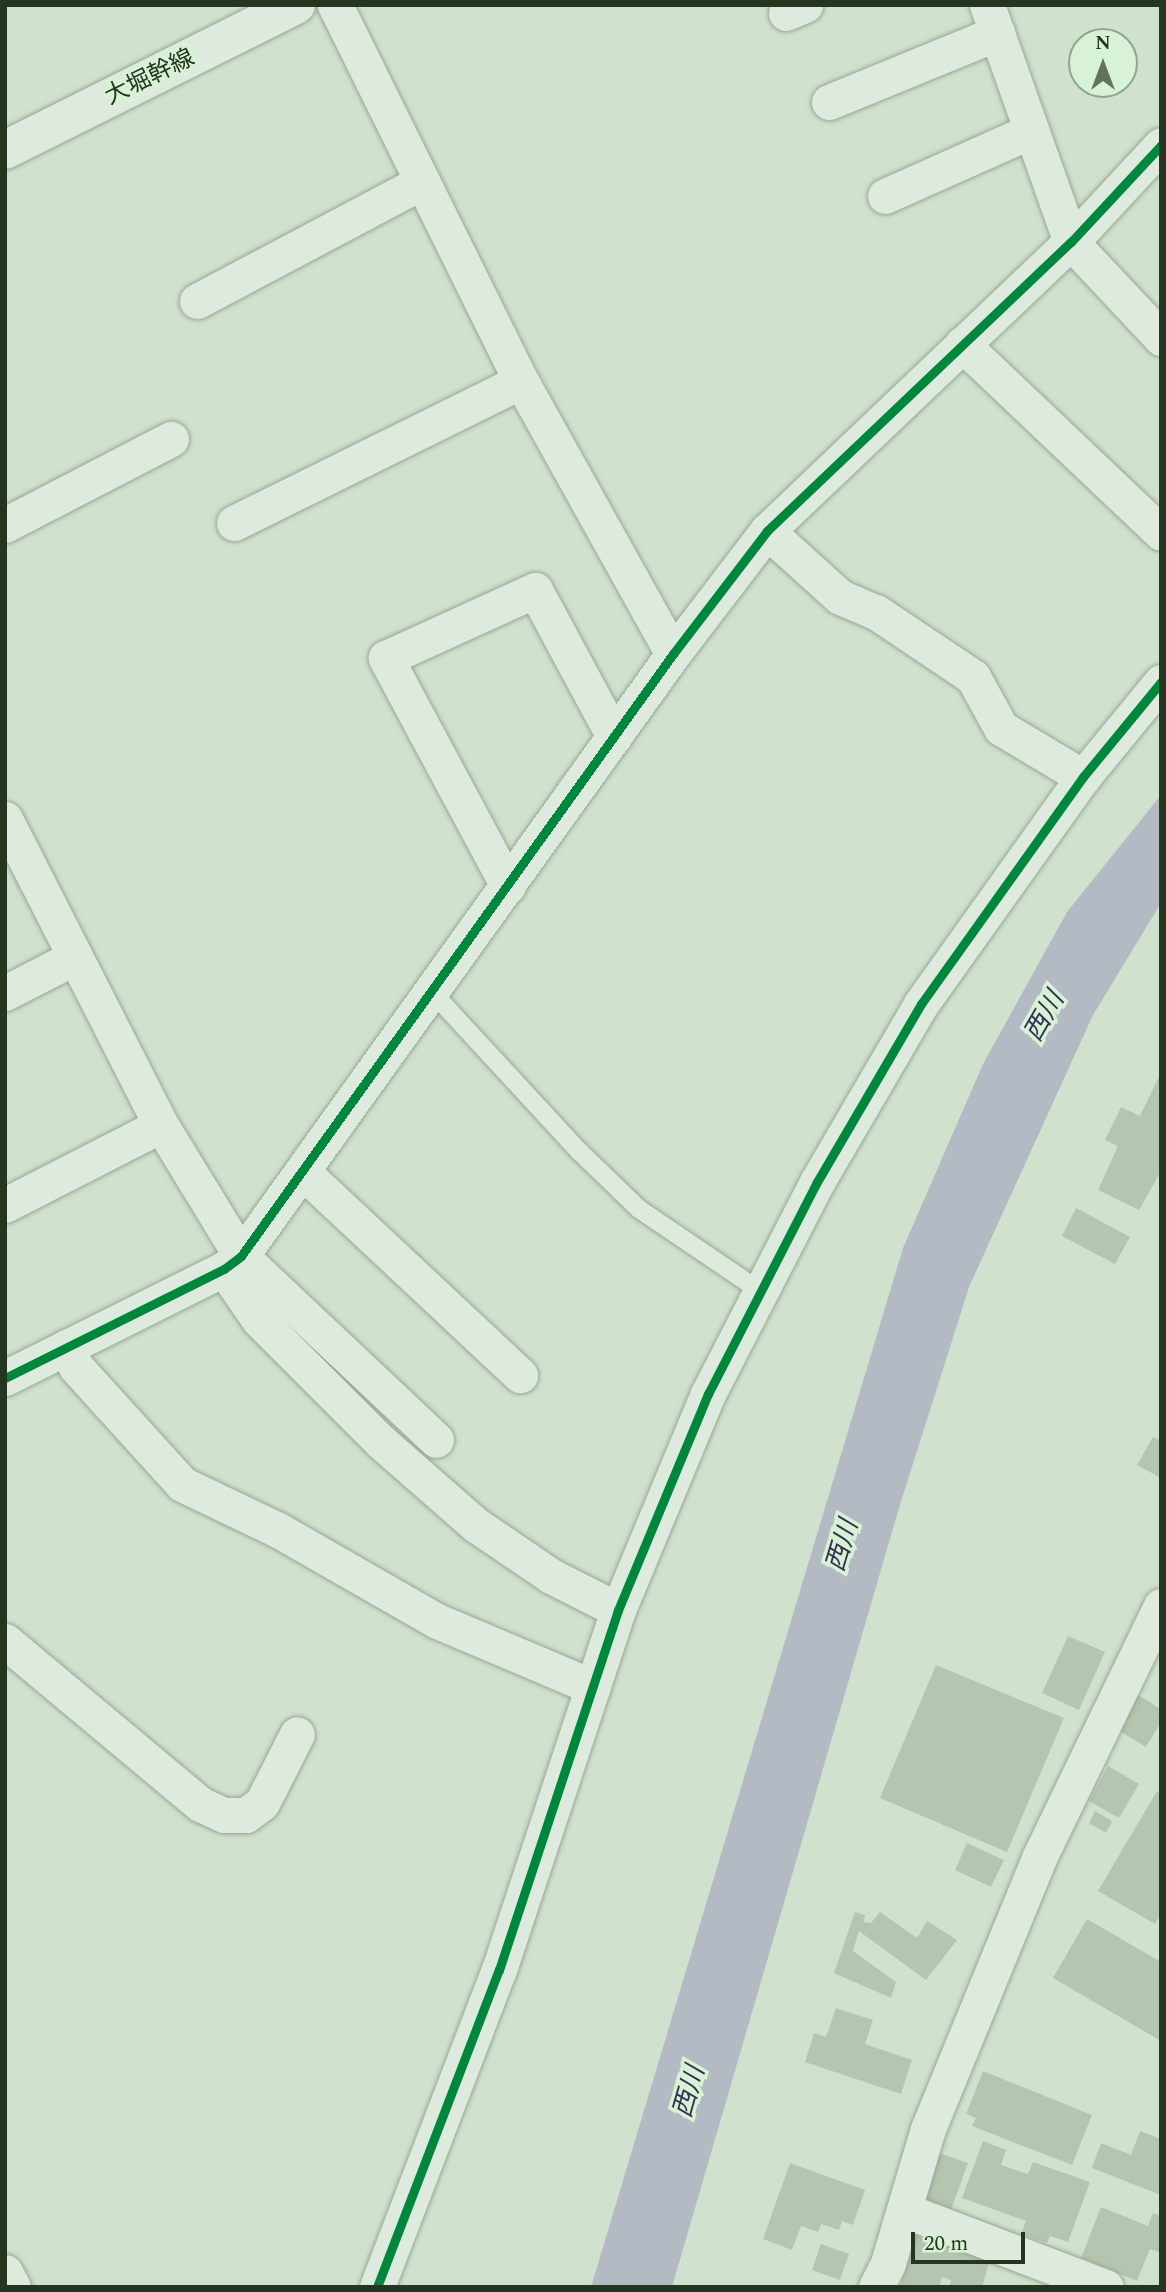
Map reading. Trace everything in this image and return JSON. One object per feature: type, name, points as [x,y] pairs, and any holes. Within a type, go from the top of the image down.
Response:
[{"type":"street","name":"大堀幹線","points":[[5,150],[296,5]]},
{"type":"street","points":[[335,5],[419,183],[521,382],[673,654]]},
{"type":"street","points":[[829,102],[992,19],[1071,242],[1161,338]]},
{"type":"street","points":[[885,196],[1031,131]]},
{"type":"street","points":[[5,1378],[233,1262],[304,1173],[673,654],[767,531],[1071,242],[1161,145]]},
{"type":"street","points":[[197,301],[419,183]]},
{"type":"street","points":[[962,344],[1161,533]]},
{"type":"street","points":[[234,523],[521,382]]},
{"type":"street","points":[[5,525],[171,439]]},
{"type":"street","points":[[767,531],[840,597],[876,612],[973,677],[1001,728],[1083,777]]},
{"type":"street","points":[[508,886],[386,658],[536,590],[614,737]]},
{"type":"street","points":[[377,2287],[499,1970],[618,1610],[708,1394],[817,1182],[921,1004],[1083,777],[1161,682]]},
{"type":"street","points":[[5,819],[233,1262],[259,1320],[380,1441],[476,1525],[551,1576],[618,1610]]},
{"type":"street","points":[[5,993],[75,957]]},
{"type":"street","points":[[5,1205],[161,1125]]},
{"type":"street","points":[[304,1173],[520,1375]]},
{"type":"street","points":[[233,1262],[436,1440]]},
{"type":"street","points":[[66,1346],[76,1367],[182,1484],[278,1530],[438,1621],[593,1687]]},
{"type":"street","points":[[876,2287],[904,2210],[928,2129],[1039,1858],[1161,1606]]},
{"type":"street","points":[[5,1641],[200,1804],[224,1815],[246,1815],[262,1803],[297,1734]]},
{"type":"street","points":[[904,2210],[1106,2287]]},
{"type":"street","points":[[5,2272],[13,2287]]},
{"type":"lane","points":[[433,993],[579,1151],[639,1209],[760,1291]]},
{"type":"water","name":"西川","points":[[1161,795],[1161,903],[1093,1015],[969,1287],[899,1508],[672,2287],[591,2287],[903,1248],[983,1064],[1067,912]]},
{"type":"building","points":[[1161,1072],[1161,1171],[1139,1210],[1098,1190],[1118,1146],[1105,1140],[1121,1107],[1140,1116]]},
{"type":"building","points":[[1076,1208],[1130,1237],[1115,1264],[1062,1236]]},
{"type":"building","points":[[1153,1437],[1161,1441],[1161,1478],[1137,1465]]},
{"type":"building","points":[[1068,1636],[1105,1652],[1079,1710],[1042,1693]]},
{"type":"building","points":[[936,1665],[1064,1718],[1007,1852],[880,1798]]},
{"type":"building","points":[[1138,1695],[1161,1709],[1161,1722],[1146,1747],[1118,1730]]},
{"type":"building","points":[[1108,1766],[1139,1784],[1119,1818],[1089,1801]]},
{"type":"building","points":[[1157,1791],[1161,1794],[1161,1914],[1155,1924],[1098,1891]]},
{"type":"building","points":[[1095,1811],[1112,1821],[1106,1833],[1089,1823]]},
{"type":"building","points":[[967,1843],[1004,1860],[991,1887],[955,1870]]},
{"type":"building","points":[[855,1912],[865,1915],[864,1922],[871,1923],[880,1912],[917,1938],[927,1921],[957,1940],[926,1980],[859,1931],[853,1951],[896,1982],[891,1998],[834,1973]]},
{"type":"building","points":[[1087,1919],[1161,1962],[1161,2041],[1053,1978]]},
{"type":"building","points":[[836,2008],[873,2020],[865,2044],[912,2060],[901,2094],[805,2062],[814,2033],[826,2037]]},
{"type":"building","points":[[983,2071],[1092,2115],[1072,2165],[972,2126],[976,2118],[966,2114]]},
{"type":"building","points":[[1140,2131],[1161,2139],[1161,2195],[1092,2168],[1101,2143],[1131,2155]]},
{"type":"building","points":[[983,2141],[1006,2150],[1001,2165],[1028,2174],[1033,2162],[1090,2182],[1068,2242],[1050,2236],[1047,2243],[1021,2234],[1026,2221],[962,2198]]},
{"type":"building","points":[[939,2153],[968,2163],[951,2210],[922,2200]]},
{"type":"building","points":[[790,2163],[865,2190],[853,2225],[842,2221],[839,2230],[821,2224],[818,2232],[801,2226],[792,2250],[763,2239]]},
{"type":"building","points":[[1101,2207],[1148,2226],[1153,2213],[1161,2216],[1161,2253],[1150,2249],[1137,2281],[1081,2258]]},
{"type":"building","points":[[916,2236],[990,2259],[982,2287],[949,2287],[951,2280],[942,2277],[939,2287],[900,2287]]},
{"type":"building","points":[[821,2244],[849,2254],[840,2280],[812,2270]]},
{"type":"cycle path","points":[[5,1378],[224,1269],[241,1256],[673,654],[767,531],[1071,242],[1161,145]]},
{"type":"cycle path","points":[[377,2287],[499,1970],[618,1610],[708,1394],[817,1182],[921,1004],[1083,777],[1161,682]]}]
